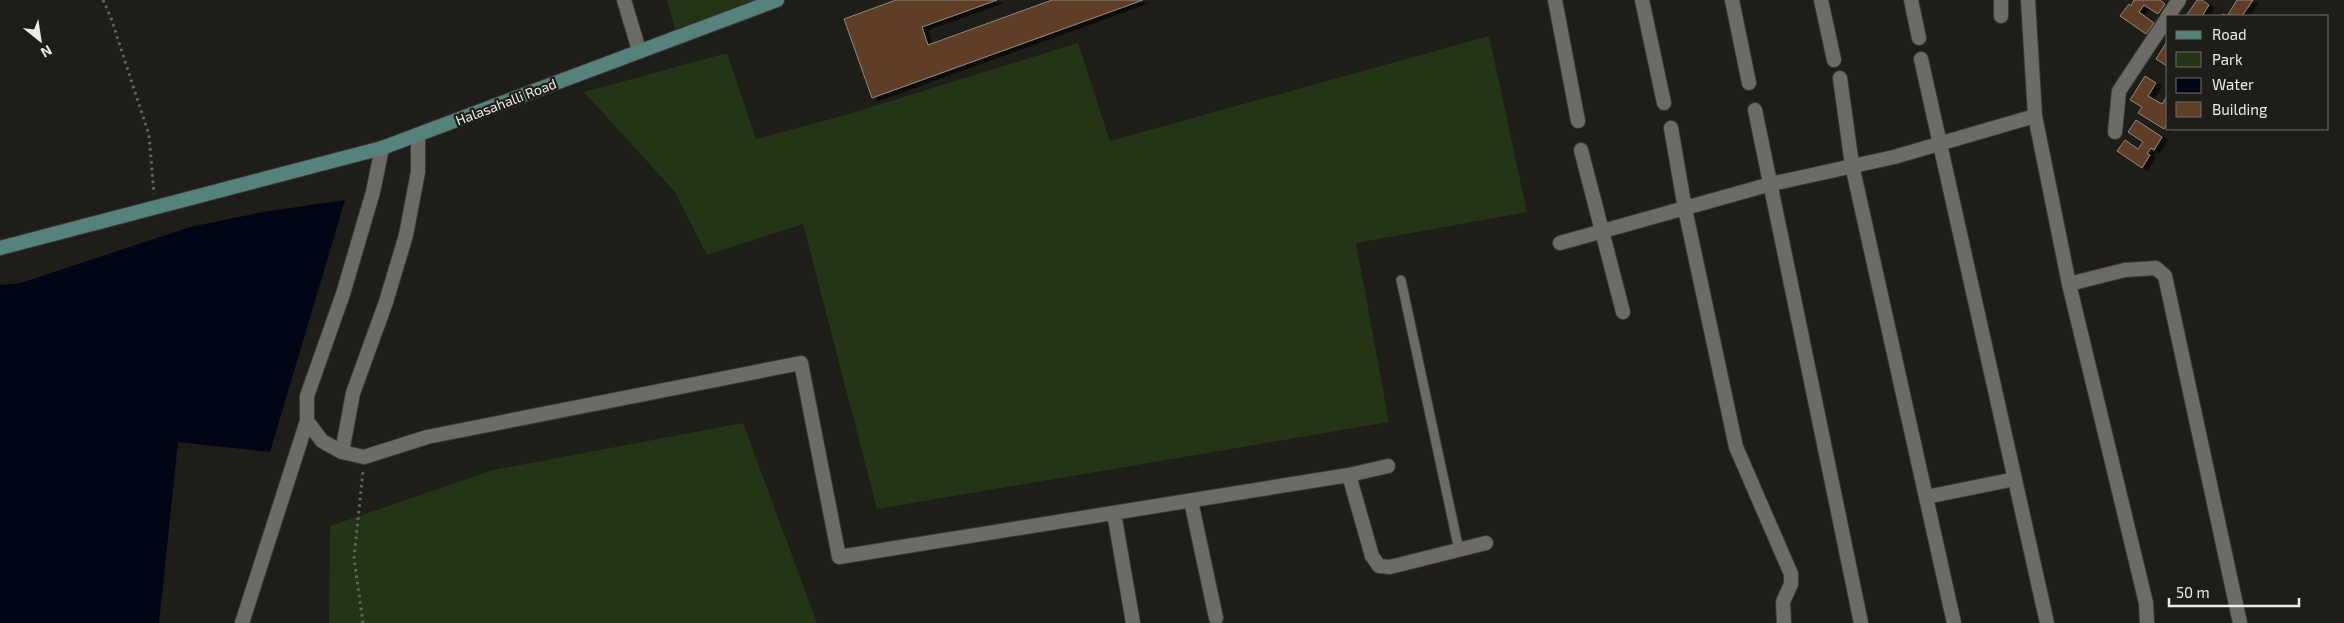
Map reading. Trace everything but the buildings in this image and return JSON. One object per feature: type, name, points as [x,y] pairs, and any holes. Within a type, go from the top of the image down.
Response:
[{"type":"main road","name":"Halasahalli Road","points":[[0,248],[382,148],[639,50],[777,0]]},
{"type":"street","points":[[624,0],[639,50]]},
{"type":"street","points":[[1555,0],[1578,122]]},
{"type":"street","points":[[1642,0],[1664,103]]},
{"type":"street","points":[[1732,0],[1750,84]]},
{"type":"street","points":[[1821,0],[1834,60]]},
{"type":"street","points":[[1911,0],[1918,38]]},
{"type":"street","points":[[2001,0],[2001,16]]},
{"type":"street","points":[[2028,0],[2035,116],[2069,284],[2146,604],[2147,623]]},
{"type":"street","points":[[2169,15],[2179,0]]},
{"type":"street","points":[[2115,132],[2119,90],[2166,20]]},
{"type":"street","points":[[1921,59],[2047,623]]},
{"type":"street","points":[[1840,78],[1852,165],[1954,623]]},
{"type":"street","points":[[1755,110],[1861,623]]},
{"type":"street","points":[[1560,243],[1771,184],[1894,157],[2035,116]]},
{"type":"street","points":[[1671,128],[1685,209],[1736,448],[1791,574],[1791,584],[1783,602],[1784,623]]},
{"type":"street","points":[[342,452],[353,393],[386,302],[406,235],[418,172],[418,135]]},
{"type":"street","points":[[242,623],[306,421],[307,396],[346,284],[373,192],[382,148]]},
{"type":"street","points":[[1581,150],[1622,312]]},
{"type":"street","points":[[2069,284],[2126,270],[2156,268],[2166,276],[2240,623]]},
{"type":"street","points":[[306,421],[322,440],[342,452],[364,458],[427,437],[801,364],[839,557],[1349,475],[1388,466]]},
{"type":"street","points":[[1349,475],[1372,556],[1379,566],[1390,567],[1486,543]]},
{"type":"street","points":[[1926,497],[2015,479]]},
{"type":"street","points":[[1191,500],[1216,618]]},
{"type":"street","points":[[1114,513],[1133,623]]},
{"type":"lane","points":[[1401,280],[1459,550]]},
{"type":"path","points":[[103,0],[111,18],[148,135],[156,208]]},
{"type":"path","points":[[363,623],[354,558],[364,458]]},
{"type":"green space","points":[[667,0],[757,0],[675,29]]},
{"type":"green space","points":[[1489,36],[1527,212],[1356,243],[1389,422],[877,509],[803,224],[707,255],[675,192],[584,92],[727,53],[756,139],[842,116],[1078,43],[1110,141]]},
{"type":"green space","points":[[743,423],[817,623],[329,623],[330,526],[493,470]]},
{"type":"water","points":[[345,200],[270,452],[178,442],[159,623],[0,623],[0,285],[21,283],[190,227],[263,212]]}]
